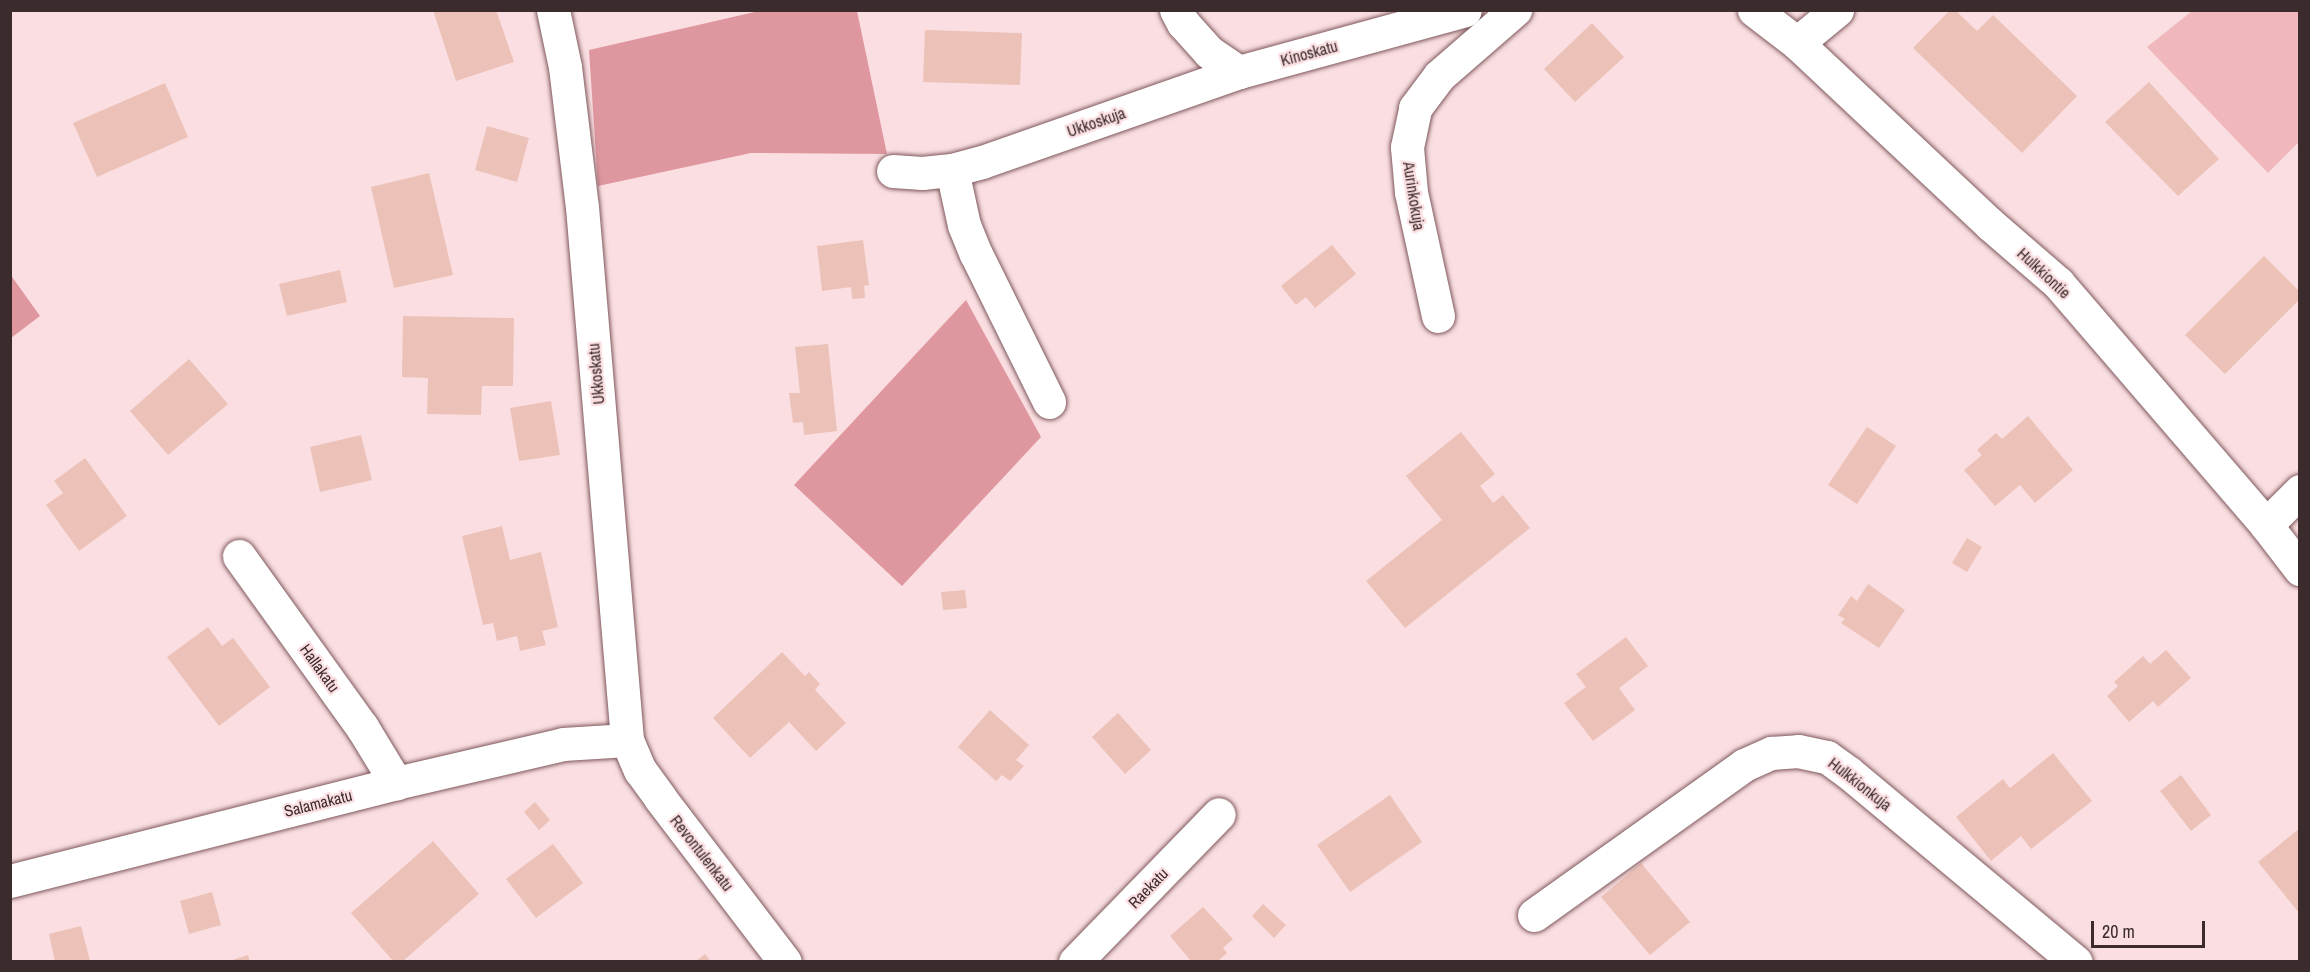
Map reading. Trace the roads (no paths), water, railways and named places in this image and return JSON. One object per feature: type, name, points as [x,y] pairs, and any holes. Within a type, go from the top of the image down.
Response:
[{"type":"street","name":"Ukkoskatu","points":[[553,10],[565,67],[582,207],[627,740]]},
{"type":"street","points":[[1176,10],[1183,23],[1209,52],[1239,72]]},
{"type":"street","name":"Kinoskatu","points":[[1239,72],[1465,10]]},
{"type":"street","name":"Aurinkokuja","points":[[1438,316],[1410,192],[1407,147],[1414,108],[1439,76],[1515,10]]},
{"type":"street","name":"Hulkkiontie","points":[[1754,10],[1797,43],[1991,225],[2058,283],[2266,525],[2300,569]]},
{"type":"street","points":[[1797,43],[1837,10]]},
{"type":"street","name":"Ukkoskuja","points":[[893,171],[922,173],[952,170],[982,162],[1239,72]]},
{"type":"street","points":[[952,170],[962,216],[976,255],[1049,402]]},
{"type":"street","points":[[2266,525],[2300,491]]},
{"type":"street","name":"Hallakatu","points":[[239,556],[362,727],[396,783]]},
{"type":"street","name":"Salamakatu","points":[[10,881],[396,783],[563,744],[627,740]]},
{"type":"street","name":"Revontulenkatu","points":[[627,740],[640,770],[785,962]]},
{"type":"street","name":"Hulkkionkuja","points":[[1534,915],[1744,765],[1771,753],[1798,751],[1827,757],[1849,773],[2076,962]]},
{"type":"street","name":"Raekatu","points":[[1075,962],[1219,814]]}]
